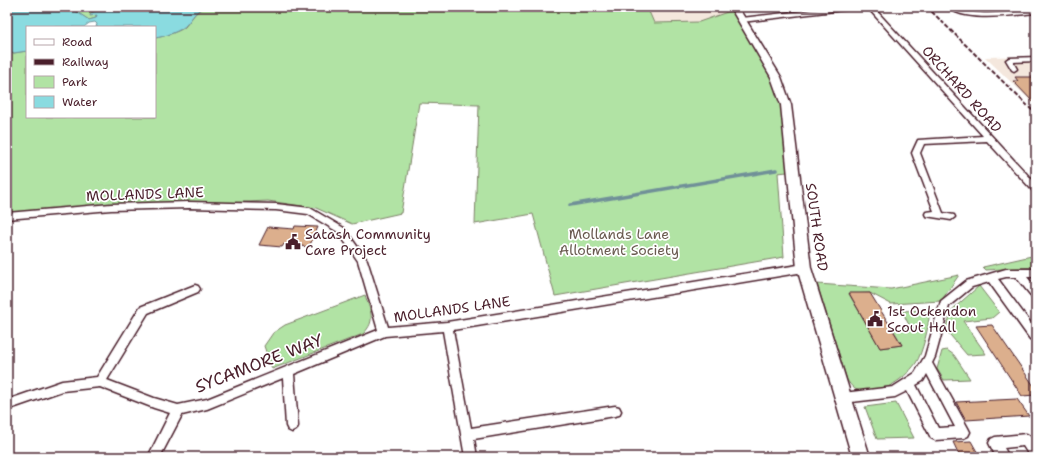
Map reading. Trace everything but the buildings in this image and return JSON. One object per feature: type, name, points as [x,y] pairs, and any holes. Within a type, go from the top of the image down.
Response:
[{"type":"main road","name":"SOUTH ROAD","points":[[734,7],[776,77],[786,105],[804,268],[861,457]]},
{"type":"street","points":[[742,20],[851,7]]},
{"type":"street","name":"ORCHARD ROAD","points":[[870,7],[1036,189]]},
{"type":"street","points":[[950,7],[964,13],[975,14],[1036,11]]},
{"type":"street","points":[[1030,7],[1036,11]]},
{"type":"street","points":[[1014,69],[1009,60],[1036,59]]},
{"type":"street","points":[[940,215],[916,153],[921,142],[989,138]]},
{"type":"street","name":"MOLLANDS LANE","points":[[7,216],[111,207],[190,205],[276,207],[310,211],[341,230],[362,260],[384,332],[447,326],[804,268]]},
{"type":"street","points":[[929,214],[951,217]]},
{"type":"street","points":[[1018,273],[1036,296]]},
{"type":"street","points":[[843,398],[895,392],[918,377],[927,364],[945,304],[969,284],[1006,274],[1036,273]]},
{"type":"street","points":[[991,278],[1034,336],[1036,335]]},
{"type":"street","points":[[100,382],[144,310],[195,289]]},
{"type":"street","points":[[447,326],[471,457]]},
{"type":"street","name":"SYCAMORE WAY","points":[[7,405],[62,386],[100,382],[154,404],[178,410],[208,404],[384,332]]},
{"type":"street","points":[[909,383],[936,434],[964,432],[927,364]]},
{"type":"street","points":[[288,372],[292,426]]},
{"type":"street","points":[[154,457],[178,410]]},
{"type":"street","points":[[467,434],[615,411]]},
{"type":"street","points":[[1003,457],[995,443],[1026,440],[1036,455]]},
{"type":"shaded area","points":[[647,7],[727,7],[730,11],[699,22],[654,23]]},
{"type":"shaded area","points":[[1036,56],[1036,106],[985,57]]},
{"type":"green space","points":[[63,7],[104,7],[97,10],[95,15],[97,15],[96,18],[89,20],[72,9]]},
{"type":"green space","name":"Mollands Lane Allotment Society","points":[[205,7],[647,7],[654,23],[699,22],[733,10],[771,75],[781,101],[787,172],[778,173],[784,257],[555,296],[533,214],[475,224],[479,105],[419,103],[401,213],[352,224],[316,208],[268,201],[7,213],[7,54],[26,51],[26,118],[156,118],[156,38],[182,29],[196,13]]},
{"type":"green space","points":[[1036,255],[1036,267],[986,270],[983,267]]},
{"type":"green space","points":[[959,275],[941,301],[891,304],[870,293],[849,294],[880,348],[902,345],[893,329],[910,327],[902,311],[923,310],[929,313],[927,331],[921,353],[911,369],[897,381],[881,390],[872,392],[855,389],[847,380],[817,284],[891,289]]},
{"type":"green space","points":[[979,286],[999,312],[992,318],[963,321],[986,354],[967,355],[945,329],[953,309]]},
{"type":"green space","points":[[365,295],[371,320],[363,334],[272,369],[264,346],[273,333],[285,325]]},
{"type":"green space","points":[[947,350],[954,355],[970,379],[944,380],[937,369],[942,351]]},
{"type":"green space","points":[[896,403],[914,438],[877,439],[865,407]]},
{"type":"water","points":[[7,7],[63,7],[77,12],[89,20],[96,18],[97,15],[90,16],[91,13],[104,7],[205,7],[197,12],[185,27],[167,35],[156,38],[156,26],[96,26],[97,24],[95,22],[89,23],[85,26],[26,26],[26,51],[7,54]]},
{"type":"waterway","points":[[570,205],[776,170]]},
{"type":"railway","points":[[927,7],[1036,114]]},
{"type":"place","name":"Satash Community Care Project","points":[[293,242]]},
{"type":"place","name":"1st Ockendon Scout Hall","points":[[875,319]]}]
